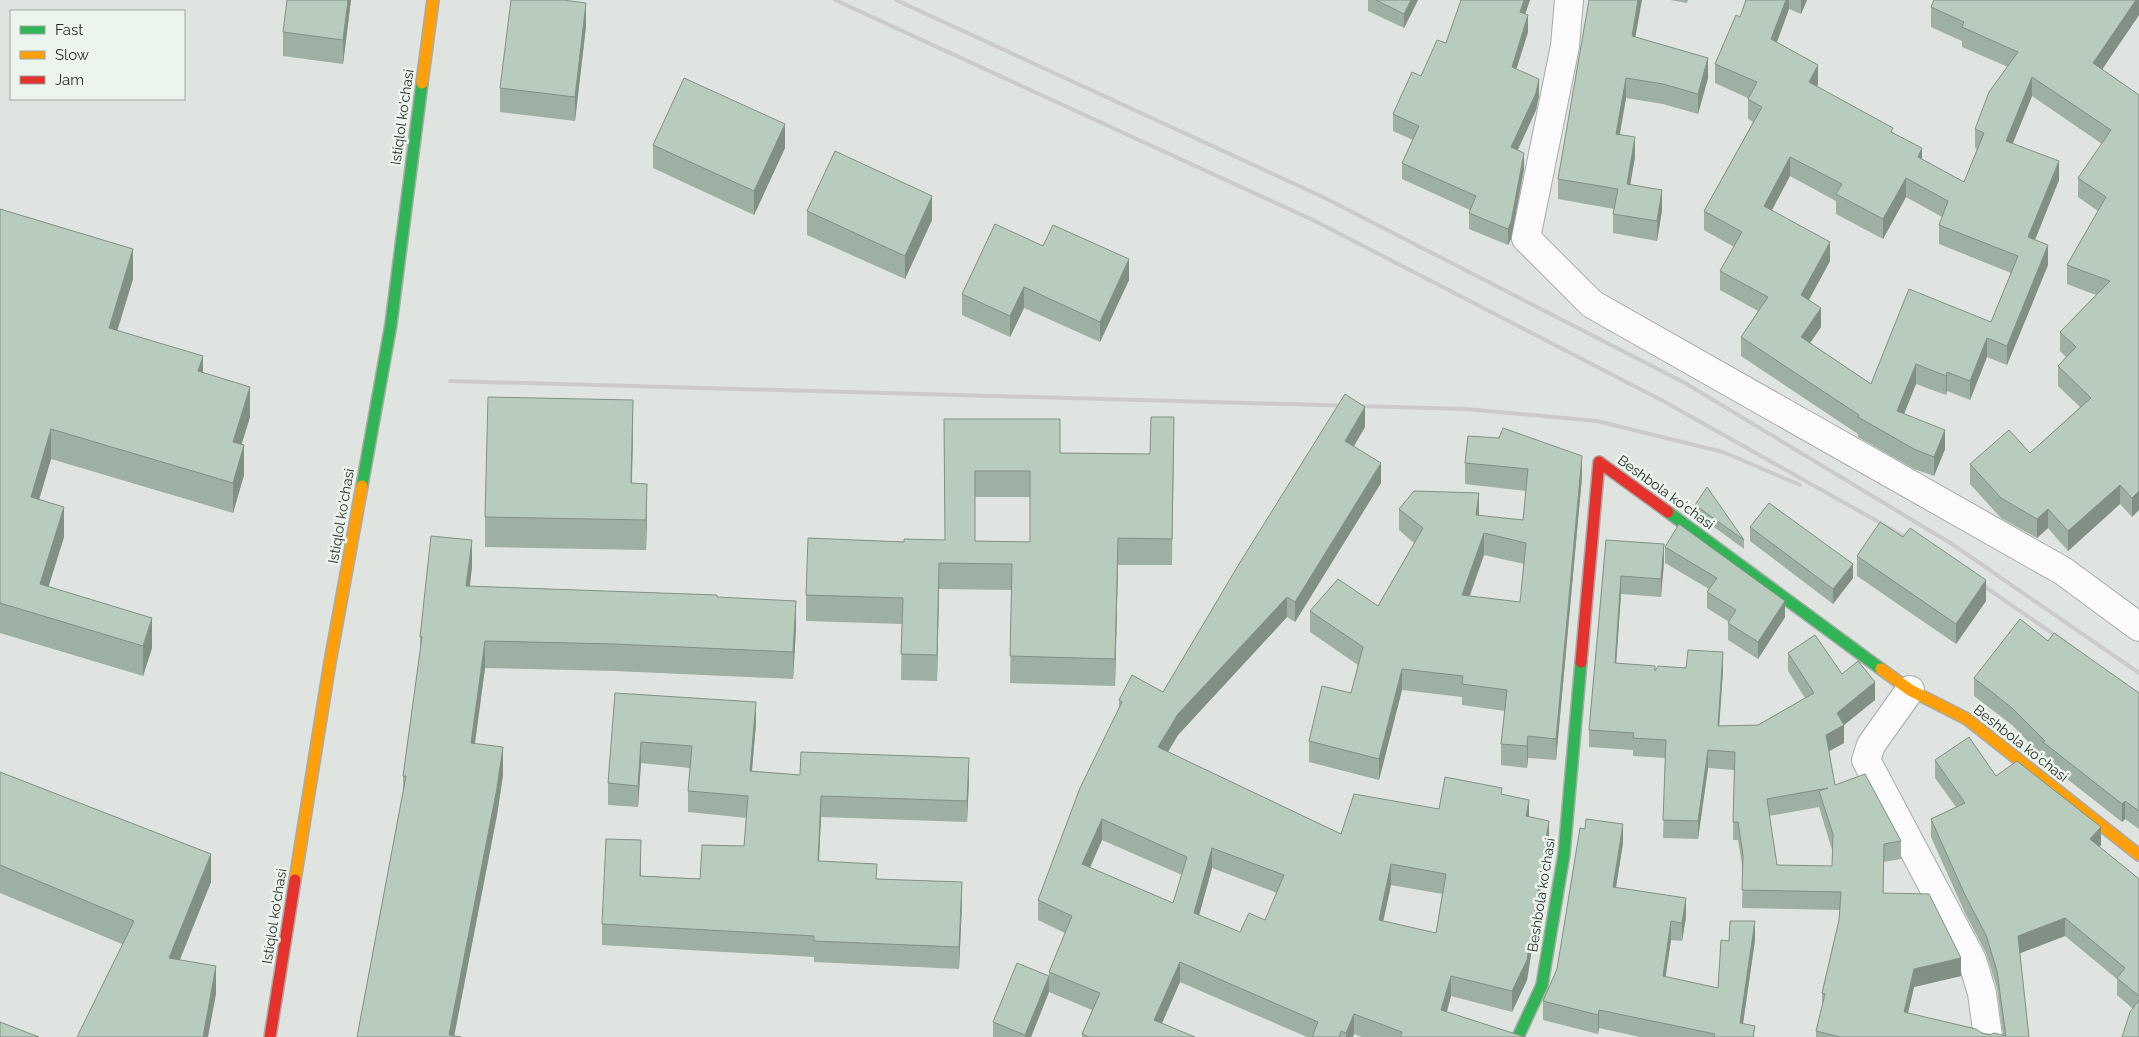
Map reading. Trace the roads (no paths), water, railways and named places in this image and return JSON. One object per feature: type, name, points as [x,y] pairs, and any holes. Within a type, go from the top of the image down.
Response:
[{"type":"street","name":"Istiqlol ko'chasi","points":[[270,1037],[330,662],[391,324],[433,0]]},
{"type":"street","points":[[1569,0],[1565,46],[1526,238],[1592,304],[2062,571],[2139,626]]},
{"type":"street","name":"Beshbola koʻchasi","points":[[1518,1037],[1542,985],[1564,854],[1599,462],[1910,690],[1967,719],[2139,855]]},
{"type":"street","points":[[1910,690],[1871,745],[1866,760],[1972,960],[1982,993],[1988,1037]]},
{"type":"railway","points":[[835,0],[1315,221],[1665,402],[1916,543]]},
{"type":"railway","points":[[896,0],[1325,198],[1685,383],[1952,544],[2139,673]]},
{"type":"railway","points":[[450,381],[1465,409],[1597,421],[1723,452],[1800,485]]},
{"type":"railway","points":[[1975,580],[2065,642]]}]
